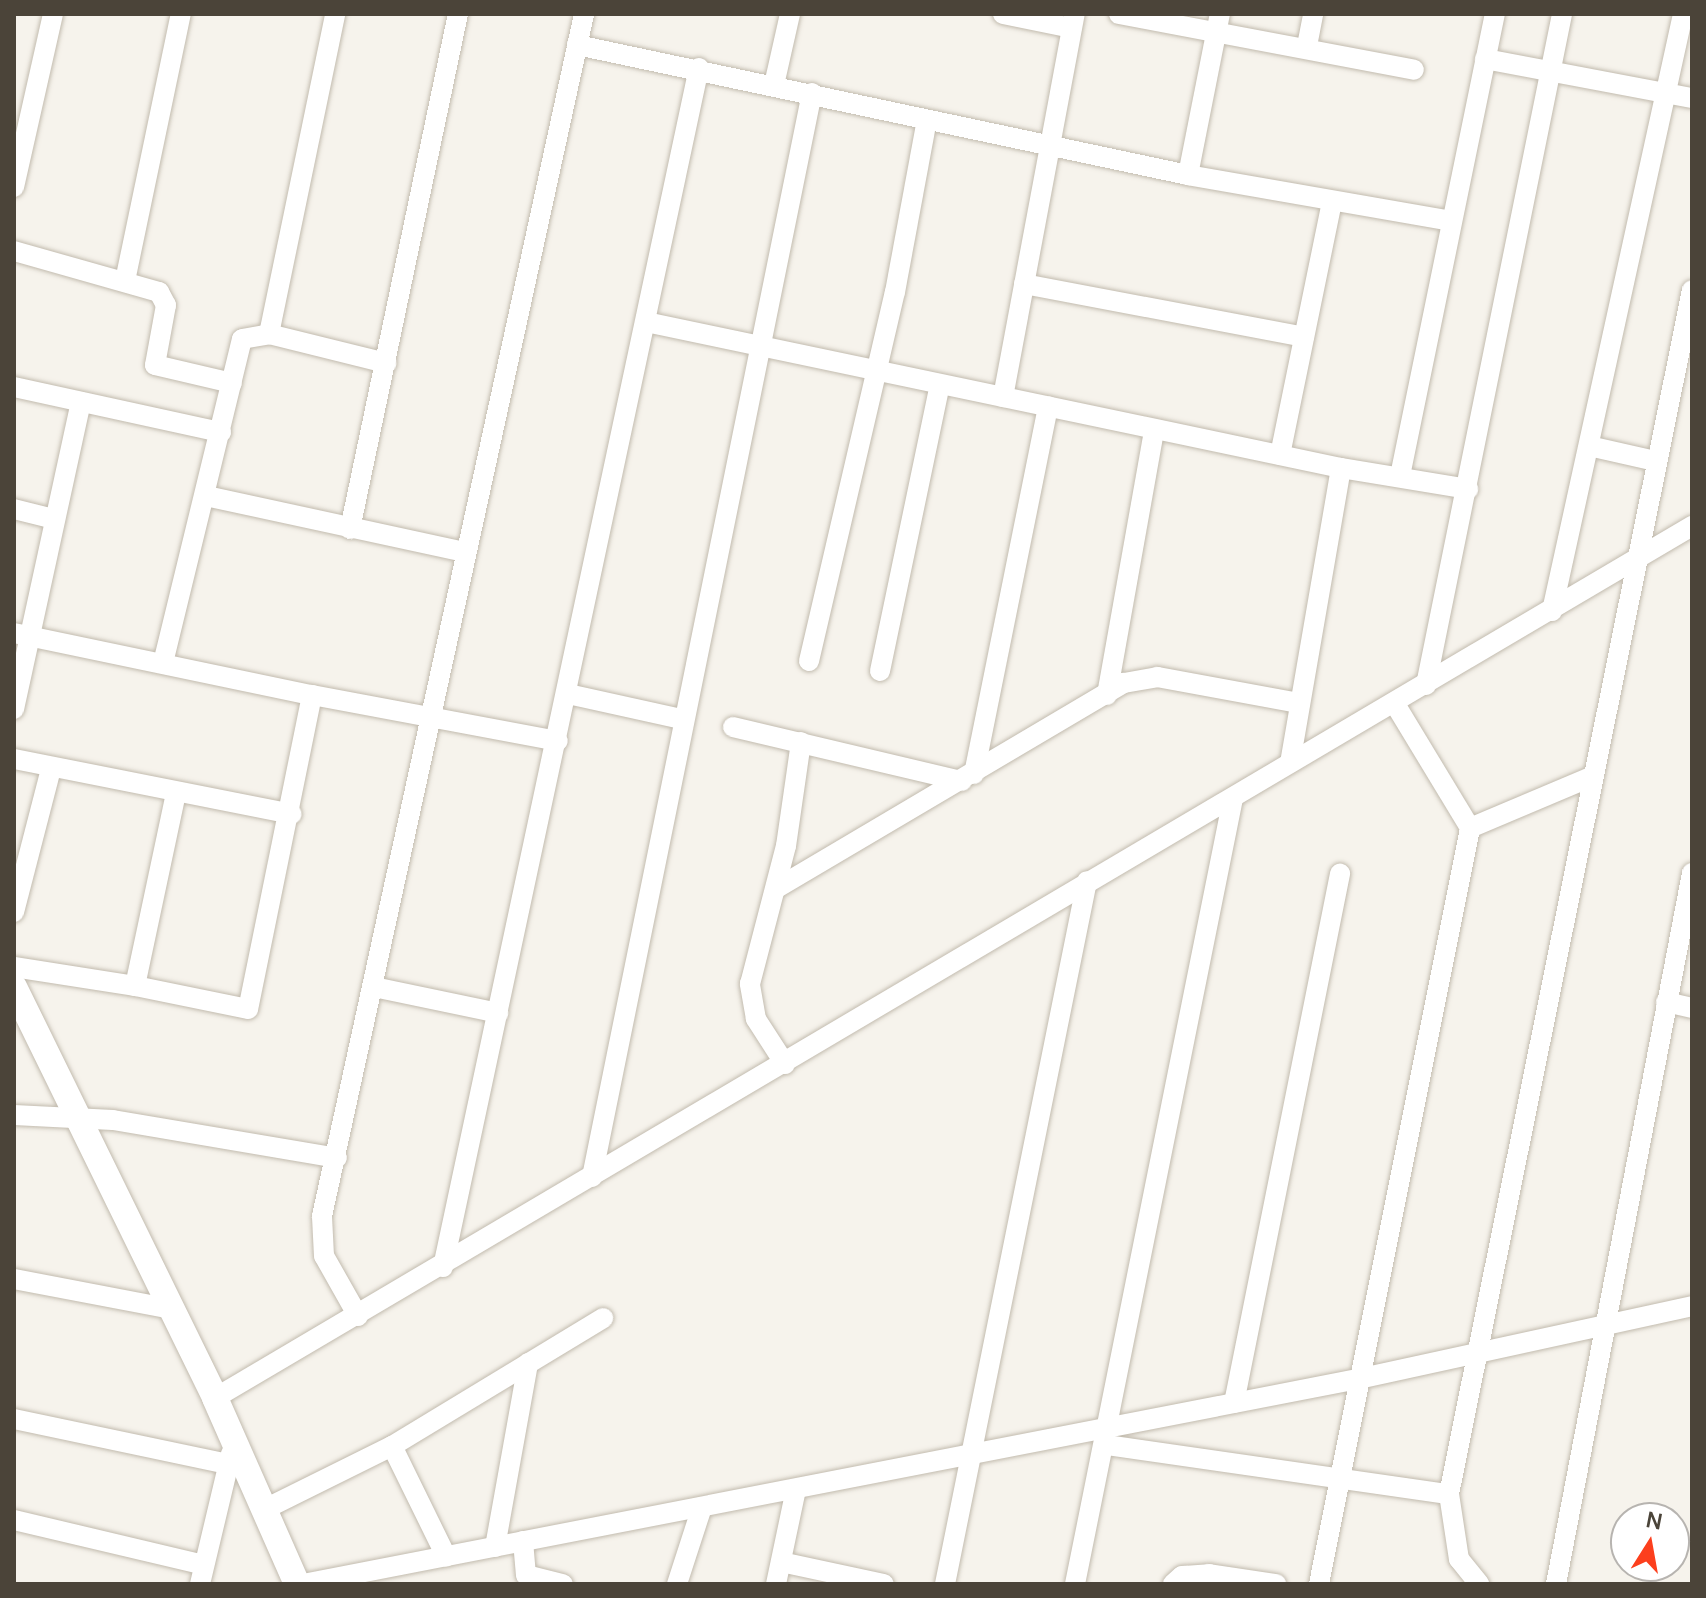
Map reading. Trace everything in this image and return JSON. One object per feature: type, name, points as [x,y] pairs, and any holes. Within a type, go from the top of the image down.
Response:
[{"type":"street","points":[[14,187],[53,14]]},
{"type":"street","points":[[125,281],[181,14]]},
{"type":"street","points":[[269,334],[335,14]]},
{"type":"street","points":[[350,529],[458,14]]},
{"type":"street","points":[[358,1316],[324,1256],[321,1236],[464,552],[584,14]]},
{"type":"street","points":[[774,85],[790,14]]},
{"type":"street","points":[[1003,14],[1073,21],[1003,397]]},
{"type":"street","points":[[1119,14],[1218,22],[1414,70]]},
{"type":"street","points":[[1307,46],[1313,14]]},
{"type":"street","points":[[1400,476],[1495,14]]},
{"type":"street","points":[[1426,685],[1562,14]]},
{"type":"street","points":[[1552,611],[1683,14]]},
{"type":"street","points":[[1188,175],[1218,22]]},
{"type":"street","points":[[577,45],[699,68],[927,120],[1050,142],[1188,175],[1451,221]]},
{"type":"street","points":[[1485,59],[1692,98]]},
{"type":"street","points":[[443,1267],[558,741],[699,68]]},
{"type":"street","points":[[592,1177],[681,719],[812,93]]},
{"type":"street","points":[[809,661],[875,371],[927,120]]},
{"type":"street","points":[[1280,455],[1332,202]]},
{"type":"street","points":[[14,251],[125,281],[166,299],[155,365],[232,383]]},
{"type":"street","points":[[1024,284],[1304,337]]},
{"type":"street","points":[[1479,1584],[1459,1559],[1449,1494],[1481,1354],[1633,562],[1692,290]]},
{"type":"street","points":[[646,322],[1341,468],[1468,489]]},
{"type":"street","points":[[163,663],[242,339],[269,334],[386,363]]},
{"type":"street","points":[[880,671],[940,385]]},
{"type":"street","points":[[14,387],[221,432]]},
{"type":"street","points":[[14,709],[21,635],[54,519],[81,402]]},
{"type":"street","points":[[968,777],[1048,406]]},
{"type":"street","points":[[1107,695],[1154,430]]},
{"type":"street","points":[[1589,446],[1655,461]]},
{"type":"street","points":[[1290,763],[1341,468]]},
{"type":"street","points":[[206,496],[464,552]]},
{"type":"street","points":[[14,509],[54,519]]},
{"type":"street","points":[[215,1398],[443,1267],[1087,881],[1395,704],[1692,526]]},
{"type":"street","points":[[21,635],[312,695],[558,741]]},
{"type":"street","points":[[777,888],[1124,683],[1157,677],[1298,703]]},
{"type":"street","points":[[568,694],[681,719]]},
{"type":"street","points":[[14,967],[135,986],[248,1009],[292,814],[312,695]]},
{"type":"street","points":[[1319,1584],[1470,828],[1395,704]]},
{"type":"street","points":[[733,727],[968,777]]},
{"type":"street","points":[[785,1064],[750,1001],[777,888],[801,742]]},
{"type":"street","points":[[14,759],[51,769],[292,814]]},
{"type":"street","points":[[14,912],[51,769]]},
{"type":"street","points":[[1470,828],[1591,777]]},
{"type":"street","points":[[135,986],[176,793]]},
{"type":"street","points":[[1075,1584],[1109,1435],[1233,798]]},
{"type":"street","points":[[1556,1584],[1692,873]]},
{"type":"street","points":[[1234,1403],[1340,874]]},
{"type":"street","points":[[945,1584],[1087,881]]},
{"type":"street","points":[[14,987],[75,1119],[215,1398],[231,1453],[300,1584],[973,1453],[1109,1435],[1234,1403],[1606,1329],[1692,1306]]},
{"type":"street","points":[[374,987],[498,1013]]},
{"type":"street","points":[[1666,1002],[1692,1008]]},
{"type":"street","points":[[14,1115],[75,1119],[337,1158]]},
{"type":"street","points":[[14,1279],[172,1309]]},
{"type":"street","points":[[263,1510],[392,1446],[603,1318]]},
{"type":"street","points":[[495,1547],[528,1363]]},
{"type":"street","points":[[14,1419],[231,1453]]},
{"type":"street","points":[[1109,1435],[1449,1494]]},
{"type":"street","points":[[392,1446],[446,1556]]},
{"type":"street","points":[[14,1520],[202,1575],[231,1453]]},
{"type":"street","points":[[776,1584],[796,1489]]},
{"type":"street","points":[[677,1584],[702,1507]]},
{"type":"street","points":[[523,1541],[526,1575],[563,1584]]},
{"type":"street","points":[[781,1562],[884,1584]]},
{"type":"street","points":[[1173,1584],[1201,1574],[1276,1584]]}]
